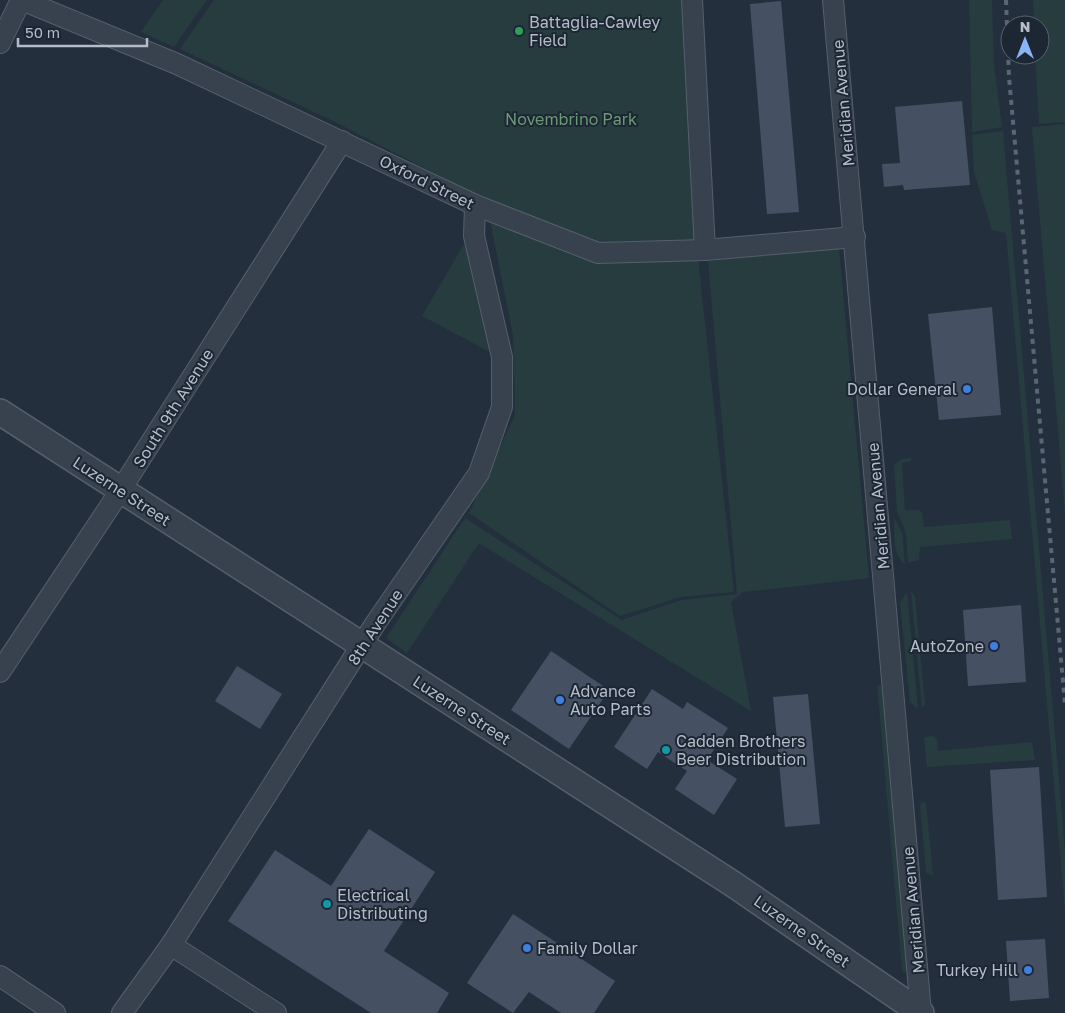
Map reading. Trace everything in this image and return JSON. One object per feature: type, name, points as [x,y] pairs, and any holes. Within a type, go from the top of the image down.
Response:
[{"type":"street","points":[[0,43],[22,0]]},
{"type":"street","name":"Oxford Street","points":[[22,0],[177,64],[475,205],[598,253],[705,250],[855,237]]},
{"type":"street","points":[[692,0],[705,250]]},
{"type":"street","name":"Meridian Avenue","points":[[833,0],[921,1013]]},
{"type":"street","name":"South 9th Avenue","points":[[0,672],[120,490],[342,141]]},
{"type":"street","name":"8th Avenue","points":[[122,1013],[171,945],[375,624],[478,473],[502,408],[502,357],[474,236],[475,205]]},
{"type":"street","name":"Luzerne Street","points":[[0,412],[733,884],[921,1013]]},
{"type":"street","points":[[171,945],[276,1013]]},
{"type":"street","points":[[0,976],[55,1013]]},
{"type":"green space","points":[[163,0],[207,0],[174,47],[141,32]]},
{"type":"green space","name":"Novembrino Park","points":[[214,0],[683,0],[696,239],[734,592],[681,597],[620,616],[469,513],[515,415],[513,335],[486,200],[333,121],[180,49]]},
{"type":"green space","points":[[969,0],[992,0],[994,64],[1002,127],[972,132]]},
{"type":"green space","points":[[1033,0],[1065,0],[1065,122],[1039,124],[1036,65],[1050,65],[1050,15],[1034,15]]},
{"type":"green space","points":[[1065,124],[1065,514],[1032,127]]},
{"type":"green space","points":[[1003,131],[1065,851],[1065,911],[1006,233],[992,230],[974,172],[972,135]]},
{"type":"green space","points":[[467,239],[491,348],[488,351],[422,316]]},
{"type":"green space","points":[[839,248],[869,578],[743,592],[731,602],[751,711],[479,543],[407,653],[386,638],[465,518],[622,620],[681,600],[737,594],[708,261]]},
{"type":"green space","points":[[911,458],[911,461],[902,463],[905,510],[918,510],[922,512],[924,527],[1010,520],[1012,539],[920,547],[919,560],[908,563],[906,533],[897,511],[894,465],[902,459]]},
{"type":"green space","points":[[894,517],[902,533],[905,564],[896,549]]},
{"type":"green space","points":[[911,591],[915,597],[925,704],[922,708]]},
{"type":"green space","points":[[907,592],[918,709],[910,702],[900,603]]},
{"type":"green space","points":[[877,684],[882,687],[908,966],[905,974],[902,970]]},
{"type":"green space","points":[[933,736],[937,739],[938,751],[1032,742],[1035,760],[927,767],[924,737]]},
{"type":"green space","points":[[926,802],[933,876],[926,872],[920,807],[921,803]]},
{"type":"building","points":[[781,1],[799,212],[767,214],[750,4]]},
{"type":"building","points":[[962,101],[970,185],[904,190],[903,185],[884,187],[882,164],[900,163],[895,107]]},
{"type":"building","name":"Dollar General","points":[[992,307],[1001,415],[939,420],[928,314]]},
{"type":"building","name":"AutoZone","points":[[1021,605],[1026,682],[968,686],[963,610]]},
{"type":"building","name":"Advance Auto Parts","points":[[551,651],[609,690],[569,749],[511,710]]},
{"type":"building","points":[[237,666],[282,694],[260,729],[215,701]]},
{"type":"building","name":"Cadden Brothers Beer Distribution","points":[[652,689],[683,709],[687,702],[728,728],[707,760],[737,779],[714,815],[675,789],[687,771],[658,752],[647,769],[614,747]]},
{"type":"building","points":[[808,694],[820,824],[785,827],[773,697]]},
{"type":"building","points":[[1039,767],[1047,897],[998,900],[990,770]]},
{"type":"building","name":"Electrical Distributing","points":[[369,829],[435,872],[384,951],[449,993],[437,1013],[371,1013],[228,921],[275,850],[331,886]]},
{"type":"building","name":"Family Dollar","points":[[513,914],[615,981],[594,1013],[561,1013],[529,992],[513,1013],[467,983]]},
{"type":"building","name":"Turkey Hill","points":[[1045,939],[1049,998],[1010,1001],[1006,941]]},
{"type":"railway","points":[[1006,0],[1009,77],[1065,704]]},
{"type":"place","name":"Battaglia-Cawley Field","points":[[519,31]]},
{"type":"place","name":"Dollar General","points":[[967,389]]},
{"type":"place","name":"AutoZone","points":[[994,646]]},
{"type":"place","name":"Advance Auto Parts","points":[[560,700]]},
{"type":"place","name":"Cadden Brothers Beer Distribution","points":[[666,750]]},
{"type":"place","name":"Electrical Distributing","points":[[327,904]]},
{"type":"place","name":"Family Dollar","points":[[527,948]]},
{"type":"place","name":"Turkey Hill","points":[[1028,970]]}]
